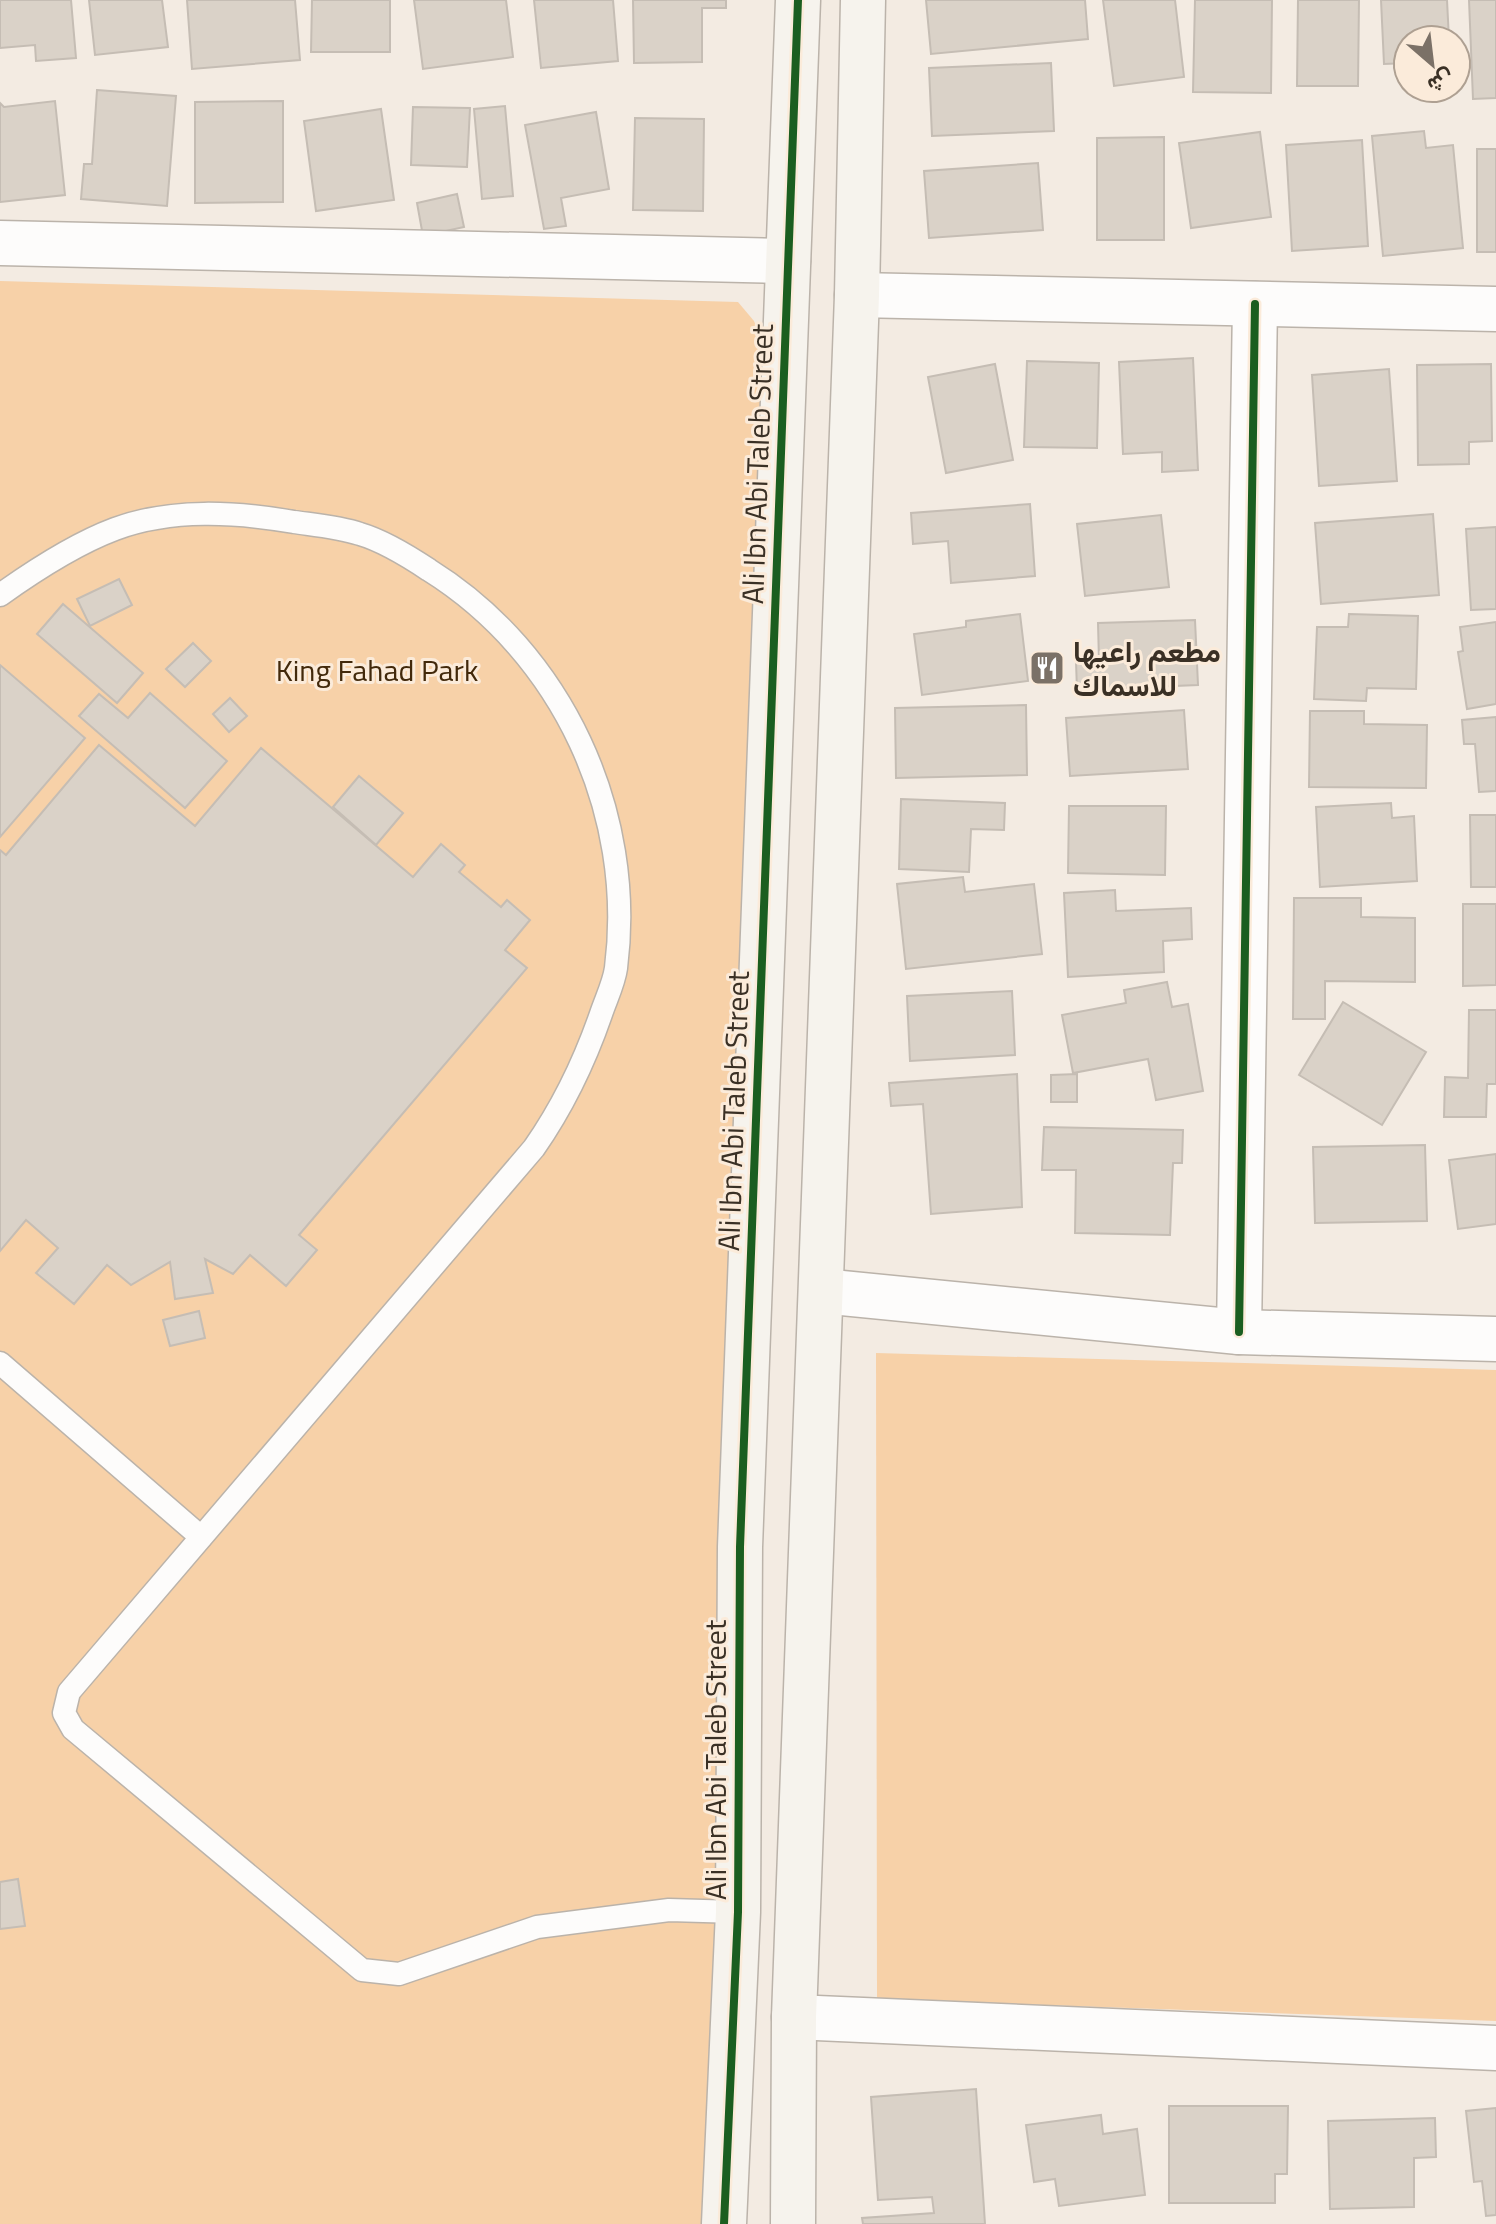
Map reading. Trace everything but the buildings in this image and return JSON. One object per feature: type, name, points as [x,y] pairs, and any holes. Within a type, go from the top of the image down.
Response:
[{"type":"street","name":"Ali Ibn Abi Taleb Street","points":[[724,2224],[738,1912],[740,1547],[798,0]]},
{"type":"street","points":[[793,2224],[794,2017],[857,295],[863,0]]},
{"type":"street","points":[[0,243],[788,261]]},
{"type":"street","points":[[857,295],[1496,309]]},
{"type":"street","points":[[1239,1332],[1255,304]]},
{"type":"street","points":[[822,1291],[1239,1332],[1496,1339]]},
{"type":"street","points":[[794,2017],[1496,2048]]},
{"type":"lane","points":[[0,595],[32,572],[116,529],[163,518],[217,513],[262,516],[360,534],[405,555],[447,581],[486,612],[520,648],[550,687],[575,730],[595,776],[609,823],[617,872],[619,921],[615,971],[581,1070],[561,1109],[534,1148],[69,1692],[64,1713],[73,1729],[362,1970],[399,1974],[537,1927],[669,1910],[738,1912]]},
{"type":"lane","points":[[0,1363],[201,1537]]},
{"type":"green space","name":"King Fahad Park","points":[[0,281],[738,302],[754,321],[765,349],[706,2224],[0,2224]]},
{"type":"green space","points":[[876,1353],[1496,1370],[1496,2021],[877,1999]]},
{"type":"cycle path","points":[[724,2224],[738,1912],[740,1547],[798,0]]},
{"type":"cycle path","points":[[1239,1332],[1255,304]]},
{"type":"place","name":"مطعم راعيها للاسماك","points":[[1047,668]]}]
